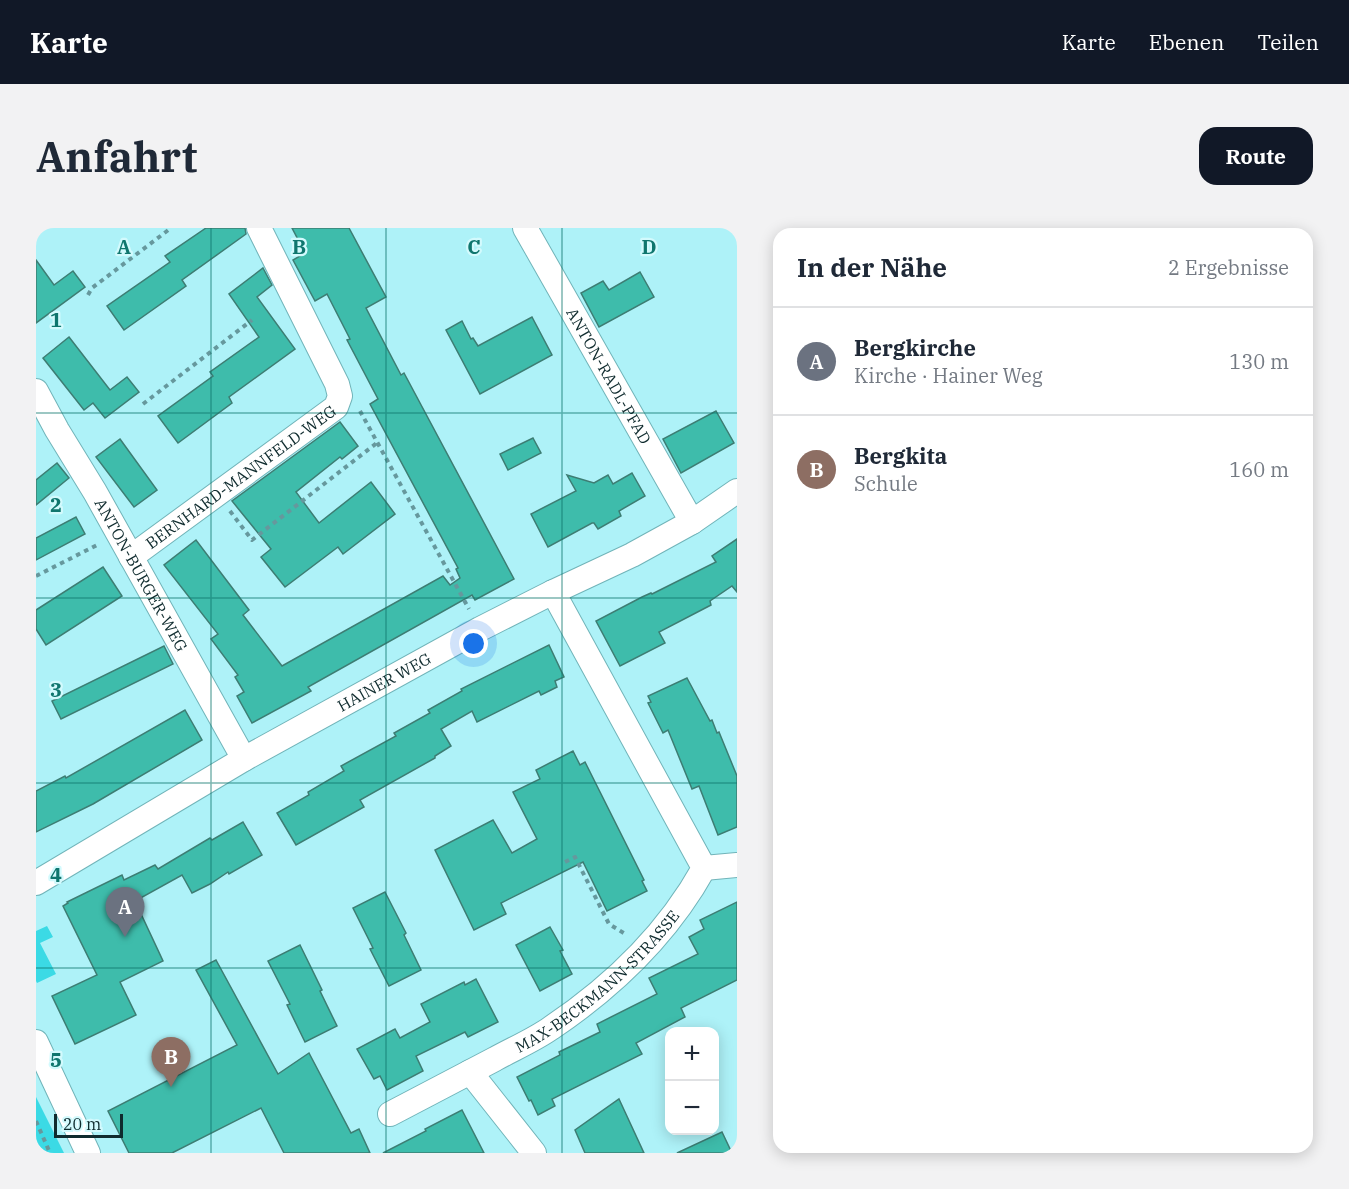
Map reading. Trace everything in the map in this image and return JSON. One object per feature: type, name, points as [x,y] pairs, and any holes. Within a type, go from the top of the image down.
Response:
[{"type":"street","name":"BERNHARD-MANNFELD-WEG","points":[[131,557],[336,407],[340,396],[337,384],[259,228]]},
{"type":"street","name":"ANTON-RADL-PFAD","points":[[525,228],[692,522]]},
{"type":"street","name":"ANTON-BURGER-WEG","points":[[36,391],[244,759]]},
{"type":"street","name":"HAINER WEG","points":[[36,883],[244,759],[480,628],[632,555],[692,522],[737,491]]},
{"type":"street","points":[[553,592],[704,868],[737,866]]},
{"type":"street","name":"MAX-BECKMANN-STRASSE","points":[[390,1114],[549,1030],[585,1004],[616,978],[670,920],[704,868]]},
{"type":"street","points":[[36,1042],[88,1153]]},
{"type":"street","points":[[470,1072],[534,1153]]},
{"type":"path","points":[[88,295],[92,288],[171,228]]},
{"type":"path","points":[[143,404],[252,320]]},
{"type":"path","points":[[340,396],[354,401],[480,628]]},
{"type":"path","points":[[217,494],[252,540],[378,442]]},
{"type":"path","points":[[36,576],[118,534]]},
{"type":"path","points":[[566,862],[575,857],[609,924],[647,946]]},
{"type":"path","points":[[36,1120],[50,1153]]},
{"type":"shaded area","points":[[47,926],[53,937],[40,943],[56,974],[37,983],[36,931]]},
{"type":"shaded area","points":[[36,1097],[64,1153],[36,1153]]},
{"type":"building","points":[[206,228],[245,228],[246,234],[182,280],[186,286],[124,330],[107,306],[170,262],[165,256]]},
{"type":"building","points":[[292,228],[349,228],[386,297],[366,308],[401,375],[404,373],[514,579],[475,600],[472,595],[308,687],[311,691],[252,723],[237,696],[244,692],[235,677],[238,675],[211,639],[218,634],[164,565],[196,540],[249,610],[243,615],[282,666],[443,576],[450,585],[460,578],[456,569],[458,568],[370,404],[378,399],[347,340],[350,339],[327,294],[315,301],[293,260],[305,253]]},
{"type":"building","points":[[36,260],[54,285],[73,271],[85,287],[36,323]]},
{"type":"building","points":[[263,268],[272,285],[257,297],[295,349],[229,397],[232,403],[178,443],[158,416],[213,376],[210,372],[259,337],[229,294]]},
{"type":"building","points":[[640,272],[654,297],[599,327],[581,293],[603,281],[609,290]]},
{"type":"building","points":[[532,317],[552,355],[480,394],[446,330],[462,321],[471,339],[473,338],[478,346]]},
{"type":"building","points":[[69,337],[110,390],[127,377],[139,392],[105,418],[93,403],[84,410],[43,358]]},
{"type":"building","points":[[716,411],[734,443],[681,473],[663,439]]},
{"type":"building","points":[[340,422],[358,446],[342,459],[340,457],[296,492],[319,523],[371,482],[395,514],[343,554],[338,547],[285,587],[261,557],[271,549],[232,501]]},
{"type":"building","points":[[533,438],[541,453],[508,470],[500,454]]},
{"type":"building","points":[[120,439],[157,490],[134,507],[96,457]]},
{"type":"building","points":[[57,463],[69,478],[36,505],[36,480]]},
{"type":"building","points":[[632,473],[645,496],[619,511],[621,516],[598,529],[592,523],[548,547],[531,514],[576,491],[567,475],[594,483],[608,475],[613,484]]},
{"type":"building","points":[[76,517],[85,534],[36,560],[36,538]]},
{"type":"building","points":[[737,539],[737,592],[732,586],[710,601],[711,605],[659,632],[665,643],[620,666],[596,621],[716,562],[712,556]]},
{"type":"building","points":[[103,567],[122,596],[46,645],[36,629],[36,610]]},
{"type":"building","points":[[549,645],[564,677],[555,681],[557,687],[541,695],[539,691],[477,722],[472,711],[441,729],[451,746],[435,758],[360,800],[364,807],[296,845],[277,813],[344,771],[341,766],[396,736],[394,733],[430,713],[428,710],[462,691],[461,689]]},
{"type":"building","points":[[164,646],[173,664],[61,719],[52,701]]},
{"type":"building","points":[[687,678],[710,721],[712,720],[717,733],[719,732],[737,776],[737,827],[718,835],[699,786],[692,789],[668,730],[663,733],[648,703],[651,702],[648,696]]},
{"type":"building","points":[[185,710],[202,740],[93,804],[36,832],[36,791],[65,776],[66,778]]},
{"type":"building","points":[[573,751],[580,765],[585,762],[644,880],[642,881],[647,891],[607,911],[583,862],[501,903],[506,914],[474,930],[435,850],[493,820],[512,853],[537,839],[513,792],[540,779],[536,770]]},
{"type":"building","points":[[243,822],[262,855],[192,893],[182,875],[135,901],[163,961],[120,982],[136,1015],[75,1044],[52,996],[97,975],[63,906],[122,875],[124,880],[155,865],[158,869],[210,838],[212,840]]},
{"type":"building","points":[[385,892],[406,933],[404,935],[421,970],[389,986],[353,908]]},
{"type":"building","points":[[737,902],[737,980],[681,1008],[685,1017],[636,1043],[642,1054],[552,1099],[555,1106],[538,1115],[517,1077],[560,1055],[559,1052],[600,1032],[597,1024],[657,994],[649,978],[698,954],[689,937],[704,929],[700,920]]},
{"type":"building","points":[[550,927],[563,950],[560,951],[572,974],[540,991],[516,945]]},
{"type":"building","points":[[300,945],[337,1026],[305,1042],[287,1005],[290,1004],[268,961]]},
{"type":"building","points":[[216,960],[278,1074],[309,1053],[351,1133],[359,1129],[370,1153],[284,1153],[261,1108],[172,1153],[129,1153],[108,1111],[237,1045],[196,970]]},
{"type":"building","points":[[476,979],[498,1022],[468,1037],[465,1032],[416,1056],[423,1071],[387,1090],[380,1076],[374,1079],[357,1049],[395,1029],[400,1038],[430,1022],[421,1004],[464,982],[465,985]]},
{"type":"building","points":[[619,1099],[644,1153],[585,1153],[575,1130]]},
{"type":"building","points":[[462,1110],[484,1153],[383,1153],[426,1131],[425,1129]]},
{"type":"building","points":[[722,1132],[732,1153],[677,1153],[719,1135]]},
{"type":"place","name":"Bergkirche","points":[[125,937]]},
{"type":"place","name":"Bergkita","points":[[171,1087]]}]
